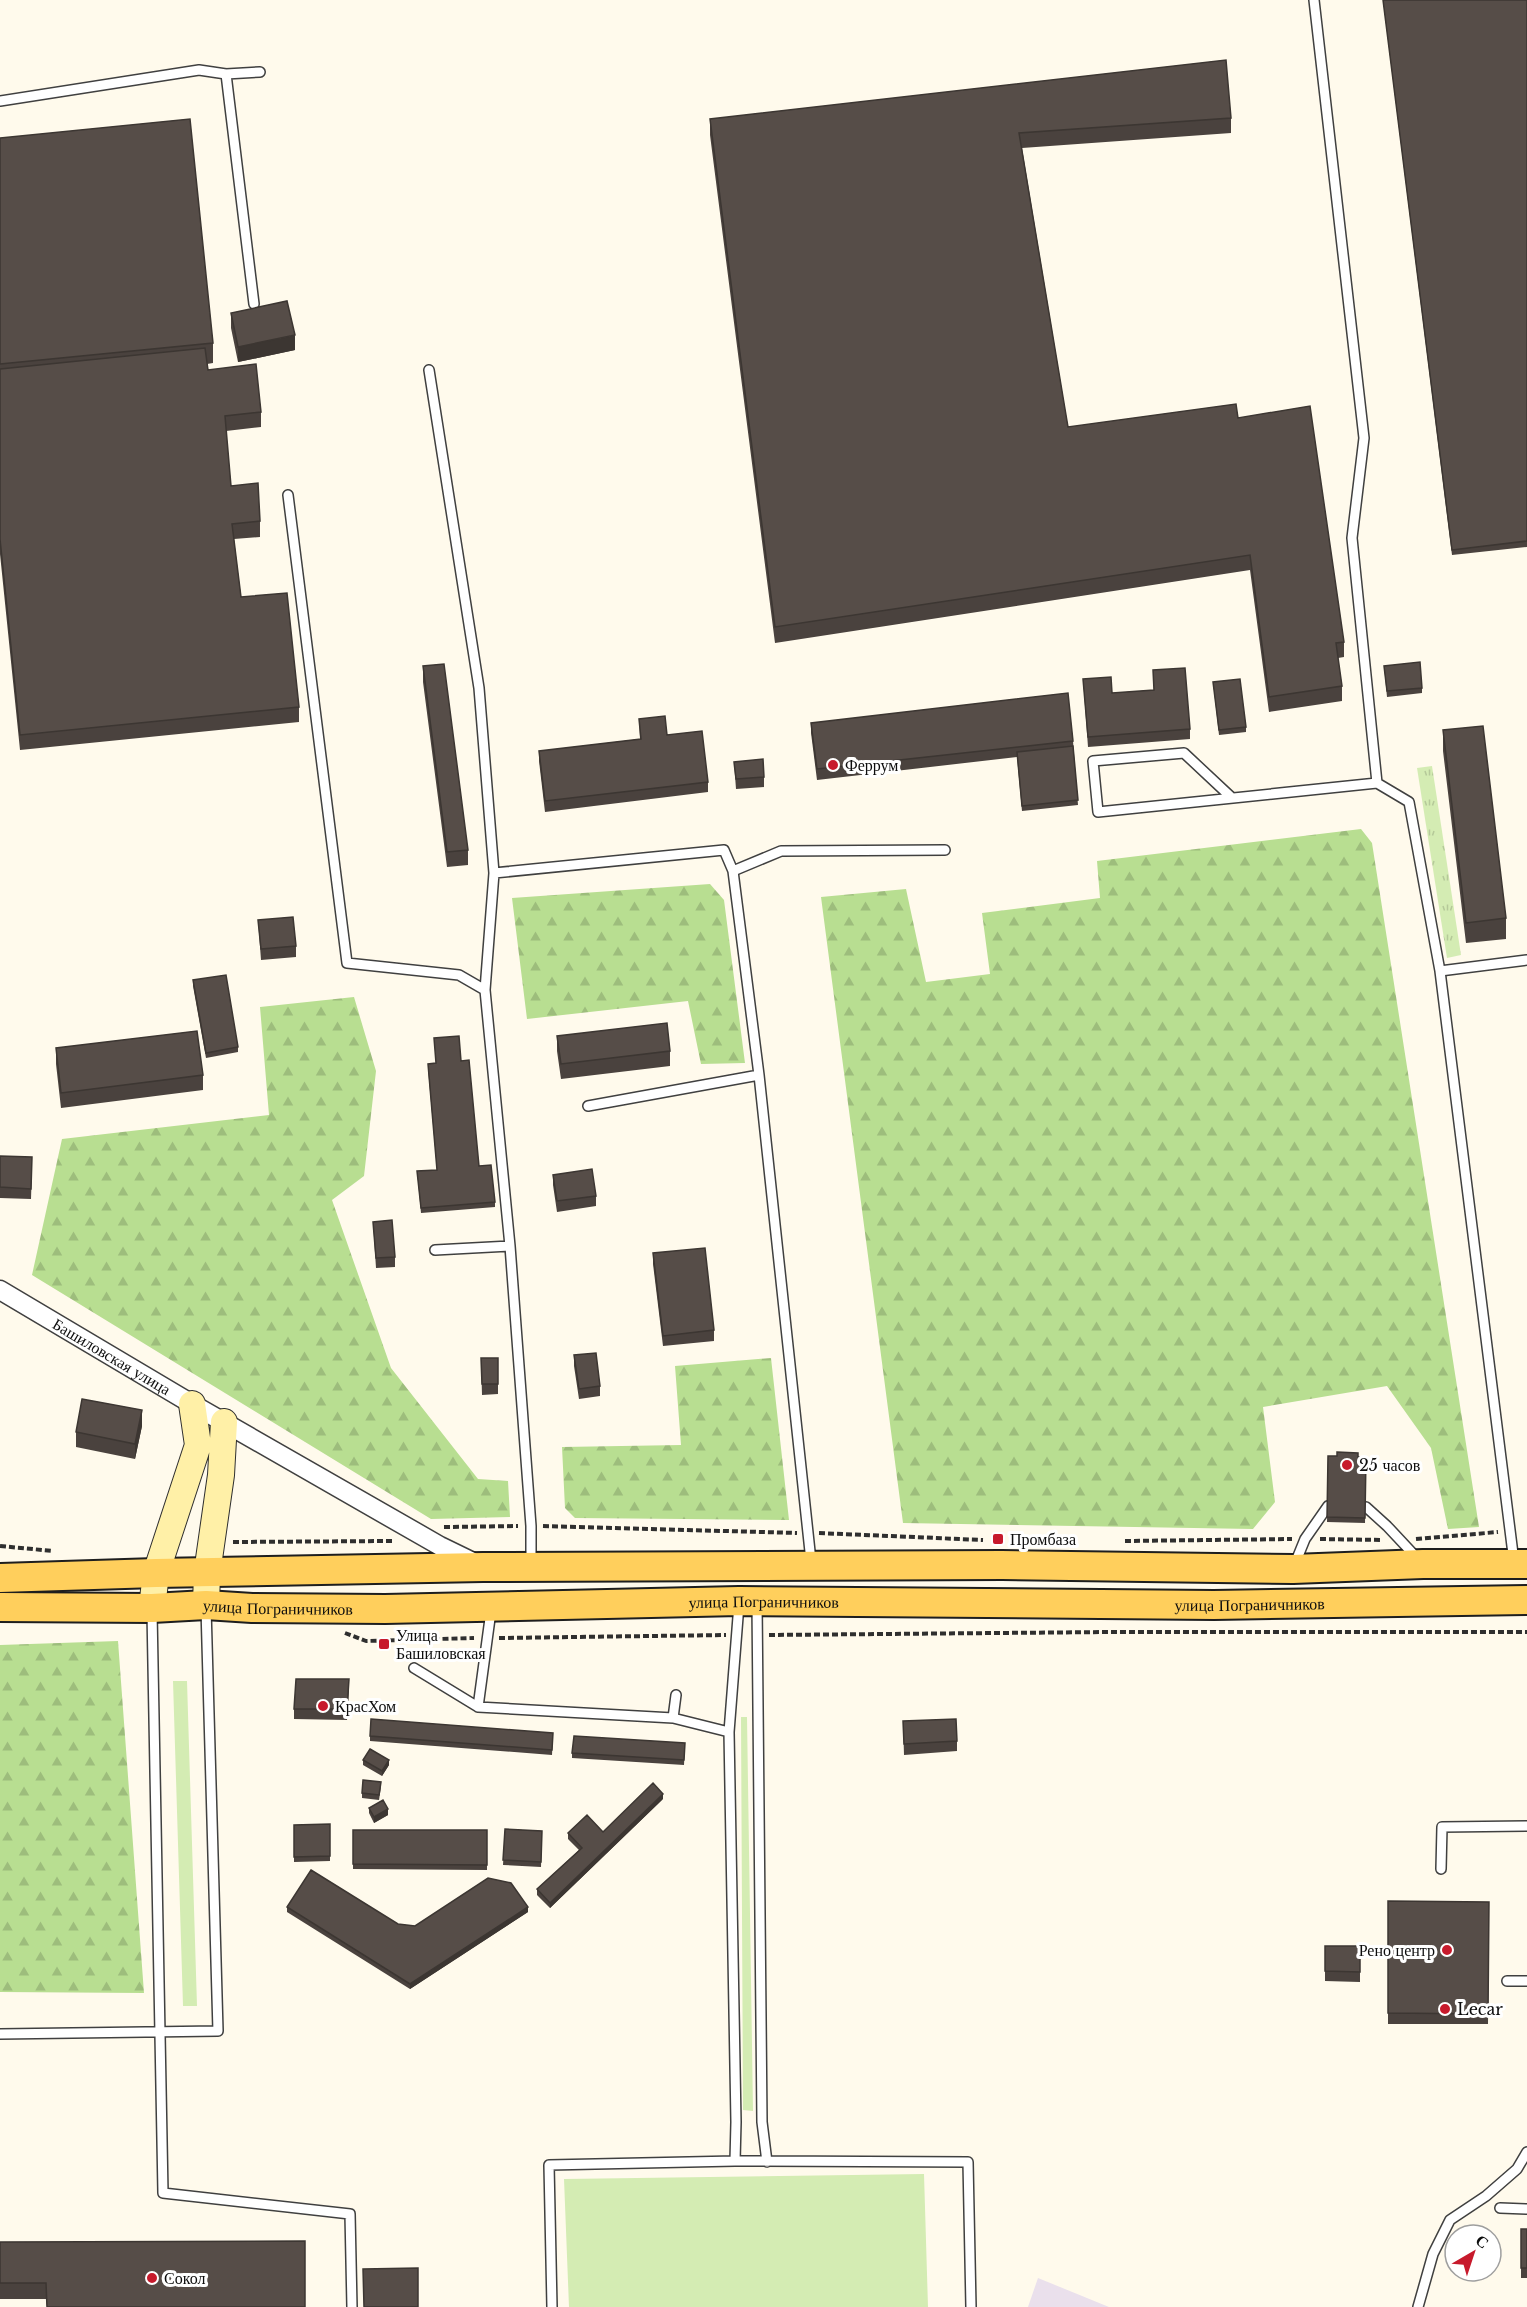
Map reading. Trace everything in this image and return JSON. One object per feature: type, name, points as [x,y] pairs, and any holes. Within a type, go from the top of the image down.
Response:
[{"type":"main road","points":[[152,1608],[156,1573],[198,1445],[192,1404]]},
{"type":"main road","points":[[206,1605],[207,1572],[221,1474],[224,1422]]},
{"type":"main road","name":"улица Пограничников","points":[[0,1578],[483,1567],[1046,1566],[1293,1569],[1423,1564],[1521,1564]]},
{"type":"main road","points":[[1046,1566],[1065,1572],[1078,1586],[1074,1596],[1059,1603]]},
{"type":"main road","points":[[1172,1567],[1155,1577],[1153,1585],[1157,1593],[1173,1604]]},
{"type":"main road","name":"улица Пограничников","points":[[0,1607],[152,1608],[206,1605],[252,1608],[374,1609],[748,1601],[1173,1604],[1527,1600]]},
{"type":"street","name":"Башиловская улица","points":[[0,1290],[192,1404],[433,1542],[483,1567]]},
{"type":"lane","points":[[1314,0],[1364,438],[1352,538],[1377,783]]},
{"type":"lane","points":[[0,101],[199,70],[226,74],[260,72]]},
{"type":"lane","points":[[226,74],[254,303]]},
{"type":"lane","points":[[429,370],[479,688],[494,873],[484,990],[510,1246],[531,1526],[531,1567]]},
{"type":"lane","points":[[288,495],[347,963],[459,975],[484,990]]},
{"type":"lane","points":[[1231,797],[1184,753],[1093,761],[1098,812],[1377,783],[1408,802],[1440,970],[1509,1531],[1521,1564]]},
{"type":"lane","points":[[494,873],[724,850],[733,871],[759,1075],[812,1567]]},
{"type":"lane","points":[[733,871],[781,851],[945,850]]},
{"type":"lane","points":[[1440,970],[1527,960]]},
{"type":"lane","points":[[588,1106],[759,1075]]},
{"type":"lane","points":[[435,1250],[510,1246]]},
{"type":"lane","points":[[1293,1569],[1305,1539],[1328,1506]]},
{"type":"lane","points":[[1365,1507],[1387,1526],[1423,1564]]},
{"type":"lane","points":[[735,2161],[729,1732],[738,1635],[748,1601]]},
{"type":"lane","points":[[748,1601],[757,1636],[762,2122],[767,2162]]},
{"type":"lane","points":[[0,2034],[218,2031],[206,1605]]},
{"type":"lane","points":[[478,1707],[491,1607]]},
{"type":"lane","points":[[152,1608],[163,2193],[350,2214],[352,2307]]},
{"type":"lane","points":[[414,1668],[478,1707],[673,1718],[729,1732]]},
{"type":"lane","points":[[673,1718],[676,1695]]},
{"type":"lane","points":[[1441,1869],[1442,1827],[1527,1826]]},
{"type":"lane","points":[[1507,1981],[1527,1981]]},
{"type":"lane","points":[[1418,2307],[1433,2254],[1450,2220],[1486,2196],[1517,2169],[1527,2152]]},
{"type":"lane","points":[[552,2307],[549,2165],[735,2161],[968,2162],[971,2307]]},
{"type":"lane","points":[[1500,2208],[1527,2208]]},
{"type":"path","points":[[438,1527],[531,1526],[988,1540]]},
{"type":"path","points":[[1121,1541],[1399,1540],[1509,1531]]},
{"type":"path","points":[[757,1636],[1111,1632],[1527,1632]]},
{"type":"path","points":[[344,1633],[366,1641],[738,1635]]},
{"type":"shaded area","points":[[1038,2278],[1109,2307],[1028,2307]]},
{"type":"green space","points":[[1432,766],[1461,955],[1447,958],[1417,768]]},
{"type":"green space","points":[[1361,829],[1372,843],[1479,1527],[1448,1529],[1431,1448],[1387,1386],[1263,1407],[1275,1502],[1253,1529],[903,1523],[821,897],[906,889],[926,982],[990,974],[982,913],[1100,898],[1097,861]]},
{"type":"green space","points":[[710,884],[724,900],[745,1063],[701,1064],[688,1001],[527,1019],[512,898]]},
{"type":"green space","points":[[354,997],[376,1071],[364,1176],[332,1200],[391,1368],[478,1479],[508,1481],[510,1517],[431,1519],[32,1275],[62,1139],[269,1115],[260,1007]]},
{"type":"green space","points":[[771,1358],[789,1520],[575,1518],[565,1508],[562,1447],[681,1445],[675,1366]]},
{"type":"green space","points":[[118,1641],[144,1993],[0,1992],[0,1645]]},
{"type":"green space","points":[[173,1681],[187,1681],[197,2006],[183,2006]]},
{"type":"green space","points":[[741,1717],[747,1717],[753,2111],[743,2110]]},
{"type":"green space","points":[[924,2174],[928,2307],[569,2307],[564,2179]]},
{"type":"building","points":[[1383,0],[1527,0],[1527,541],[1452,550]]},
{"type":"building","points":[[1226,60],[1231,118],[1019,133],[1068,427],[1236,404],[1238,418],[1310,406],[1344,642],[1336,643],[1342,686],[1269,697],[1250,555],[775,627],[710,119]]},
{"type":"building","points":[[190,119],[213,343],[0,364],[0,138]]},
{"type":"building","points":[[287,301],[295,335],[238,347],[231,313]]},
{"type":"building","points":[[205,348],[208,370],[256,364],[261,412],[225,416],[231,486],[258,483],[260,521],[232,524],[241,597],[287,593],[299,707],[20,735],[0,539],[0,369]]},
{"type":"building","points":[[1420,662],[1422,688],[1387,691],[1384,666]]},
{"type":"building","points":[[444,664],[468,850],[447,852],[423,666]]},
{"type":"building","points":[[1185,668],[1190,729],[1088,737],[1083,679],[1111,677],[1112,693],[1154,690],[1153,670]]},
{"type":"building","points":[[1240,679],[1246,727],[1219,730],[1213,682]]},
{"type":"building","points":[[1068,693],[1073,741],[817,769],[811,723]]},
{"type":"building","points":[[665,716],[667,735],[702,731],[708,782],[545,801],[539,751],[641,739],[639,719]]},
{"type":"building","points":[[1483,726],[1506,918],[1466,923],[1443,730]]},
{"type":"building","points":[[1073,746],[1078,800],[1022,806],[1017,752]]},
{"type":"building","points":[[763,759],[764,777],[736,779],[734,762]]},
{"type":"building","points":[[293,917],[296,946],[261,949],[258,920]]},
{"type":"building","points":[[226,975],[238,1047],[206,1053],[193,980]]},
{"type":"building","points":[[667,1023],[670,1051],[561,1064],[557,1036]]},
{"type":"building","points":[[197,1031],[203,1075],[61,1093],[56,1048]]},
{"type":"building","points":[[459,1036],[461,1061],[469,1060],[479,1166],[491,1165],[495,1202],[421,1208],[417,1171],[437,1170],[428,1064],[436,1063],[434,1038]]},
{"type":"building","points":[[0,1156],[32,1157],[31,1189],[0,1187]]},
{"type":"building","points":[[592,1169],[596,1196],[557,1201],[553,1175]]},
{"type":"building","points":[[392,1220],[395,1257],[376,1258],[373,1222]]},
{"type":"building","points":[[705,1248],[714,1330],[663,1336],[653,1253]]},
{"type":"building","points":[[596,1353],[600,1386],[579,1389],[574,1355]]},
{"type":"building","points":[[481,1358],[498,1358],[498,1384],[482,1384]]},
{"type":"building","points":[[82,1399],[142,1410],[135,1444],[76,1432]]},
{"type":"building","points":[[1337,1452],[1358,1453],[1358,1457],[1366,1457],[1365,1518],[1327,1517],[1328,1456],[1337,1456]]},
{"type":"building","points":[[296,1679],[349,1679],[347,1709],[294,1709]]},
{"type":"building","points":[[371,1719],[553,1733],[552,1750],[370,1736]]},
{"type":"building","points":[[956,1719],[957,1741],[904,1744],[903,1721]]},
{"type":"building","points":[[574,1736],[685,1743],[684,1760],[572,1753]]},
{"type":"building","points":[[370,1749],[389,1760],[382,1771],[363,1760]]},
{"type":"building","points":[[363,1780],[381,1782],[379,1795],[362,1793]]},
{"type":"building","points":[[653,1783],[663,1794],[550,1903],[537,1889],[582,1848],[568,1833],[587,1815],[603,1832]]},
{"type":"building","points":[[383,1800],[388,1809],[374,1817],[369,1808]]},
{"type":"building","points":[[330,1824],[330,1856],[294,1857],[294,1825]]},
{"type":"building","points":[[505,1829],[542,1831],[541,1862],[503,1860]]},
{"type":"building","points":[[353,1830],[487,1830],[487,1865],[353,1864]]},
{"type":"building","points":[[311,1870],[398,1924],[415,1926],[488,1878],[511,1883],[528,1907],[410,1984],[287,1907]]},
{"type":"building","points":[[1388,1901],[1489,1902],[1488,2014],[1388,2013]]},
{"type":"building","points":[[1325,1946],[1360,1946],[1360,1972],[1325,1971]]},
{"type":"building","points":[[1521,2229],[1527,2229],[1527,2268],[1521,2268]]},
{"type":"building","name":"Сокол","points":[[305,2241],[305,2307],[47,2307],[46,2283],[0,2283],[0,2242]]},
{"type":"building","points":[[418,2268],[418,2307],[364,2307],[363,2269]]},
{"type":"place","name":"Феррум","points":[[833,765]]},
{"type":"place","name":"25 часов","points":[[1347,1465]]},
{"type":"place","name":"Промбаза","points":[[998,1539]]},
{"type":"place","name":"Улица Башиловская","points":[[384,1644]]},
{"type":"place","name":"КрасХом","points":[[323,1706]]},
{"type":"place","name":"Рено центр","points":[[1447,1950]]},
{"type":"place","name":"Lecar","points":[[1445,2009]]},
{"type":"place","name":"Сокол","points":[[152,2278]]}]
